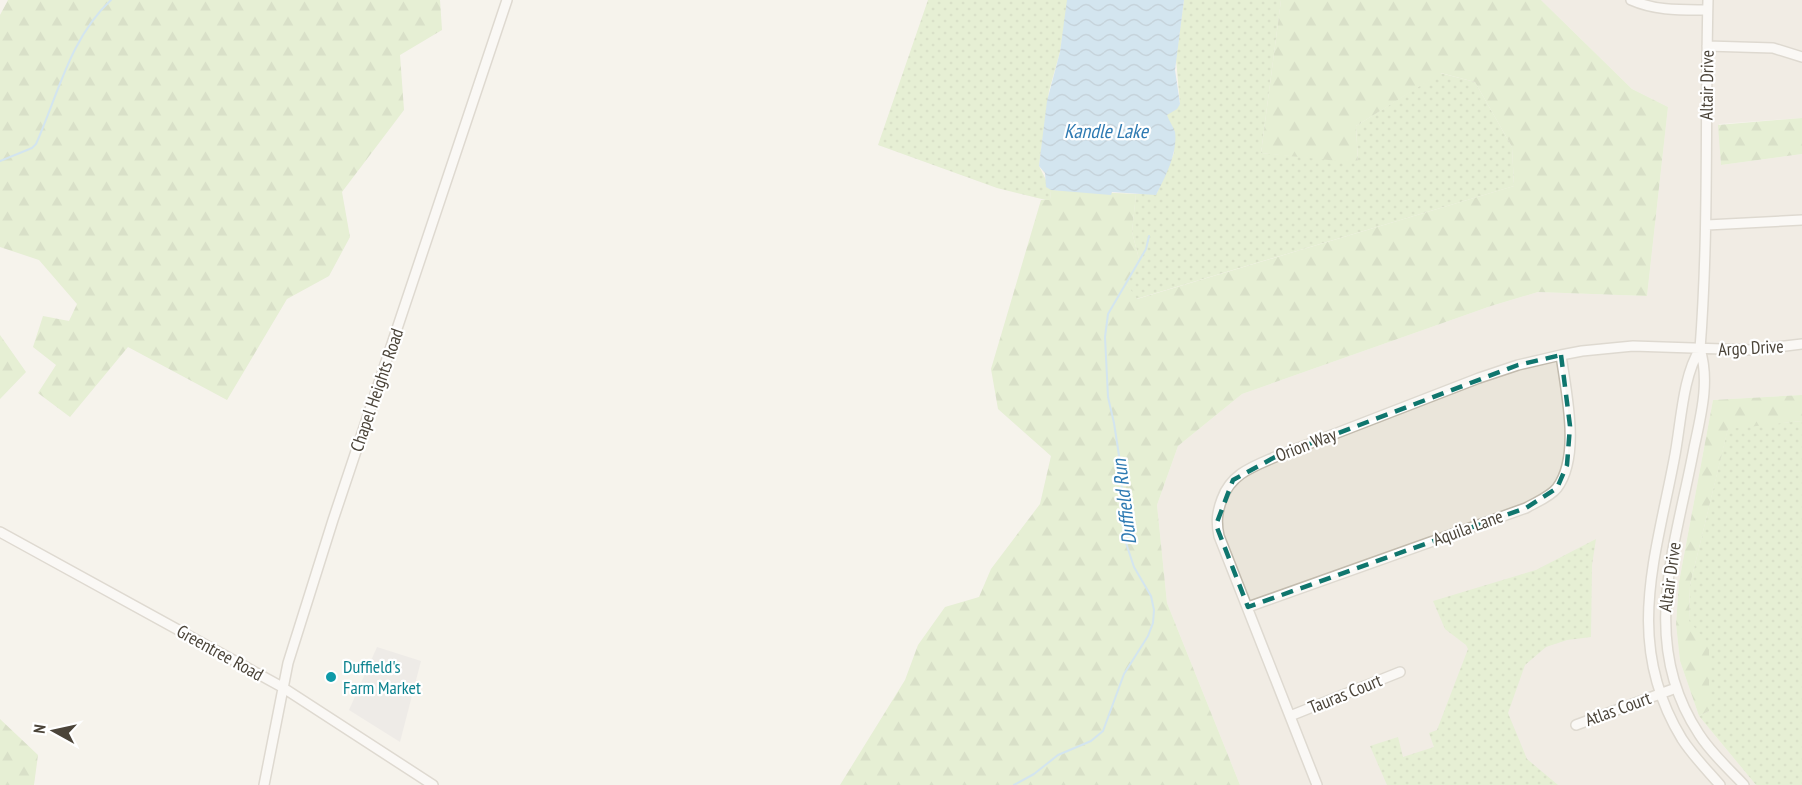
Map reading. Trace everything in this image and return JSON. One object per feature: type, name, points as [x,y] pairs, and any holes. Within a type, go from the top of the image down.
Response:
[{"type":"street","name":"Chapel Heights Road","points":[[264,785],[282,687],[333,520],[507,0]]},
{"type":"street","points":[[1631,0],[1645,6],[1668,10],[1708,5]]},
{"type":"street","name":"Altair Drive","points":[[1708,5],[1707,225],[1700,349],[1705,376],[1701,410],[1665,594],[1666,643],[1676,688],[1697,731],[1744,785]]},
{"type":"street","points":[[1707,46],[1773,48],[1802,57]]},
{"type":"street","points":[[1707,225],[1802,220]]},
{"type":"street","name":"Argo Drive","points":[[1700,349],[1760,350],[1802,344]]},
{"type":"street","name":"Orion Way","points":[[1317,785],[1216,525],[1217,512],[1225,491],[1233,480],[1240,473],[1259,464],[1468,382],[1518,365],[1560,355],[1633,346],[1681,346],[1700,349]]},
{"type":"street","name":"Altair Drive","points":[[1700,349],[1688,376],[1649,589],[1650,646],[1661,693],[1683,741],[1720,785]]},
{"type":"street","name":"Aquila Lane","points":[[1248,607],[1526,508],[1557,488],[1563,477],[1569,448],[1568,405],[1560,355]]},
{"type":"street","name":"Greentree Road","points":[[0,532],[282,687],[433,785]]},
{"type":"street","name":"Tauras Court","points":[[1290,716],[1400,672]]},
{"type":"street","name":"Atlas Court","points":[[1576,725],[1676,688]]},
{"type":"highlighted area","points":[[1561,355],[1570,426],[1567,465],[1557,488],[1526,508],[1248,607],[1216,525],[1233,480],[1275,457],[1518,365]]},
{"type":"shaded area","points":[[1541,0],[1802,0],[1802,118],[1719,124],[1721,165],[1802,154],[1802,395],[1713,400],[1679,582],[1676,624],[1680,661],[1699,716],[1756,785],[1240,785],[1167,603],[1157,505],[1178,446],[1242,394],[1491,306],[1538,292],[1647,296],[1668,107],[1632,89]]},
{"type":"shaded area","points":[[377,647],[421,661],[400,742],[349,710]]},
{"type":"green space","points":[[8,0],[440,0],[442,30],[400,55],[404,110],[342,192],[350,237],[329,276],[287,299],[227,400],[128,347],[70,417],[38,393],[56,365],[33,347],[43,316],[69,321],[77,304],[39,260],[0,247],[0,15]]},
{"type":"green space","points":[[928,0],[1068,0],[1060,52],[1049,91],[1039,166],[1051,190],[1050,201],[997,188],[878,145]]},
{"type":"green space","points":[[1184,0],[1281,0],[1261,153],[1358,162],[1356,126],[1440,73],[1475,82],[1512,147],[1514,186],[1136,299],[1126,283],[1139,259],[1132,232],[1136,194],[1157,193],[1174,153],[1167,115],[1180,104],[1176,59]]},
{"type":"green space","points":[[1281,0],[1541,0],[1632,89],[1668,107],[1647,296],[1538,292],[1491,306],[1242,394],[1178,446],[1157,505],[1167,603],[1240,785],[840,785],[905,680],[918,645],[945,607],[979,597],[991,569],[1040,504],[1051,456],[998,409],[991,369],[1041,200],[1050,200],[1051,190],[1136,194],[1132,232],[1139,259],[1126,283],[1137,299],[1514,186],[1512,147],[1475,82],[1441,73],[1356,126],[1358,163],[1261,153]]},
{"type":"green space","points":[[1802,118],[1802,154],[1721,165],[1718,125]]},
{"type":"green space","points":[[0,335],[26,372],[0,399]]},
{"type":"green space","points":[[1802,395],[1802,421],[1728,429],[1690,585],[1689,621],[1709,644],[1709,711],[1699,716],[1680,661],[1676,624],[1679,582],[1713,400]]},
{"type":"green space","points":[[1802,421],[1802,785],[1756,785],[1699,716],[1709,711],[1689,621],[1690,585],[1728,428]]},
{"type":"green space","points":[[1596,539],[1592,565],[1591,637],[1567,640],[1546,647],[1525,665],[1508,713],[1527,759],[1558,785],[1387,785],[1370,746],[1398,737],[1403,757],[1434,747],[1429,733],[1437,730],[1468,649],[1445,629],[1433,601],[1536,570]]},
{"type":"green space","points":[[0,719],[38,755],[34,785],[0,785]]},
{"type":"water","name":"Kandle Lake","points":[[1067,0],[1184,0],[1175,70],[1180,104],[1177,109],[1167,115],[1175,132],[1175,148],[1167,173],[1156,195],[1112,192],[1111,195],[1051,190],[1046,187],[1045,173],[1039,166],[1047,101],[1060,52]]},
{"type":"waterway","points":[[0,161],[32,148],[36,144],[75,49],[97,15],[111,0]]},
{"type":"waterway","name":"Duffield Run","points":[[1014,785],[1034,774],[1058,755],[1091,741],[1103,731],[1124,674],[1148,636],[1153,623],[1154,610],[1151,596],[1134,567],[1126,543],[1120,462],[1108,397],[1105,337],[1108,314],[1146,249],[1149,236]]},
{"type":"place","name":"Duffield's Farm Market","points":[[331,677]]}]
